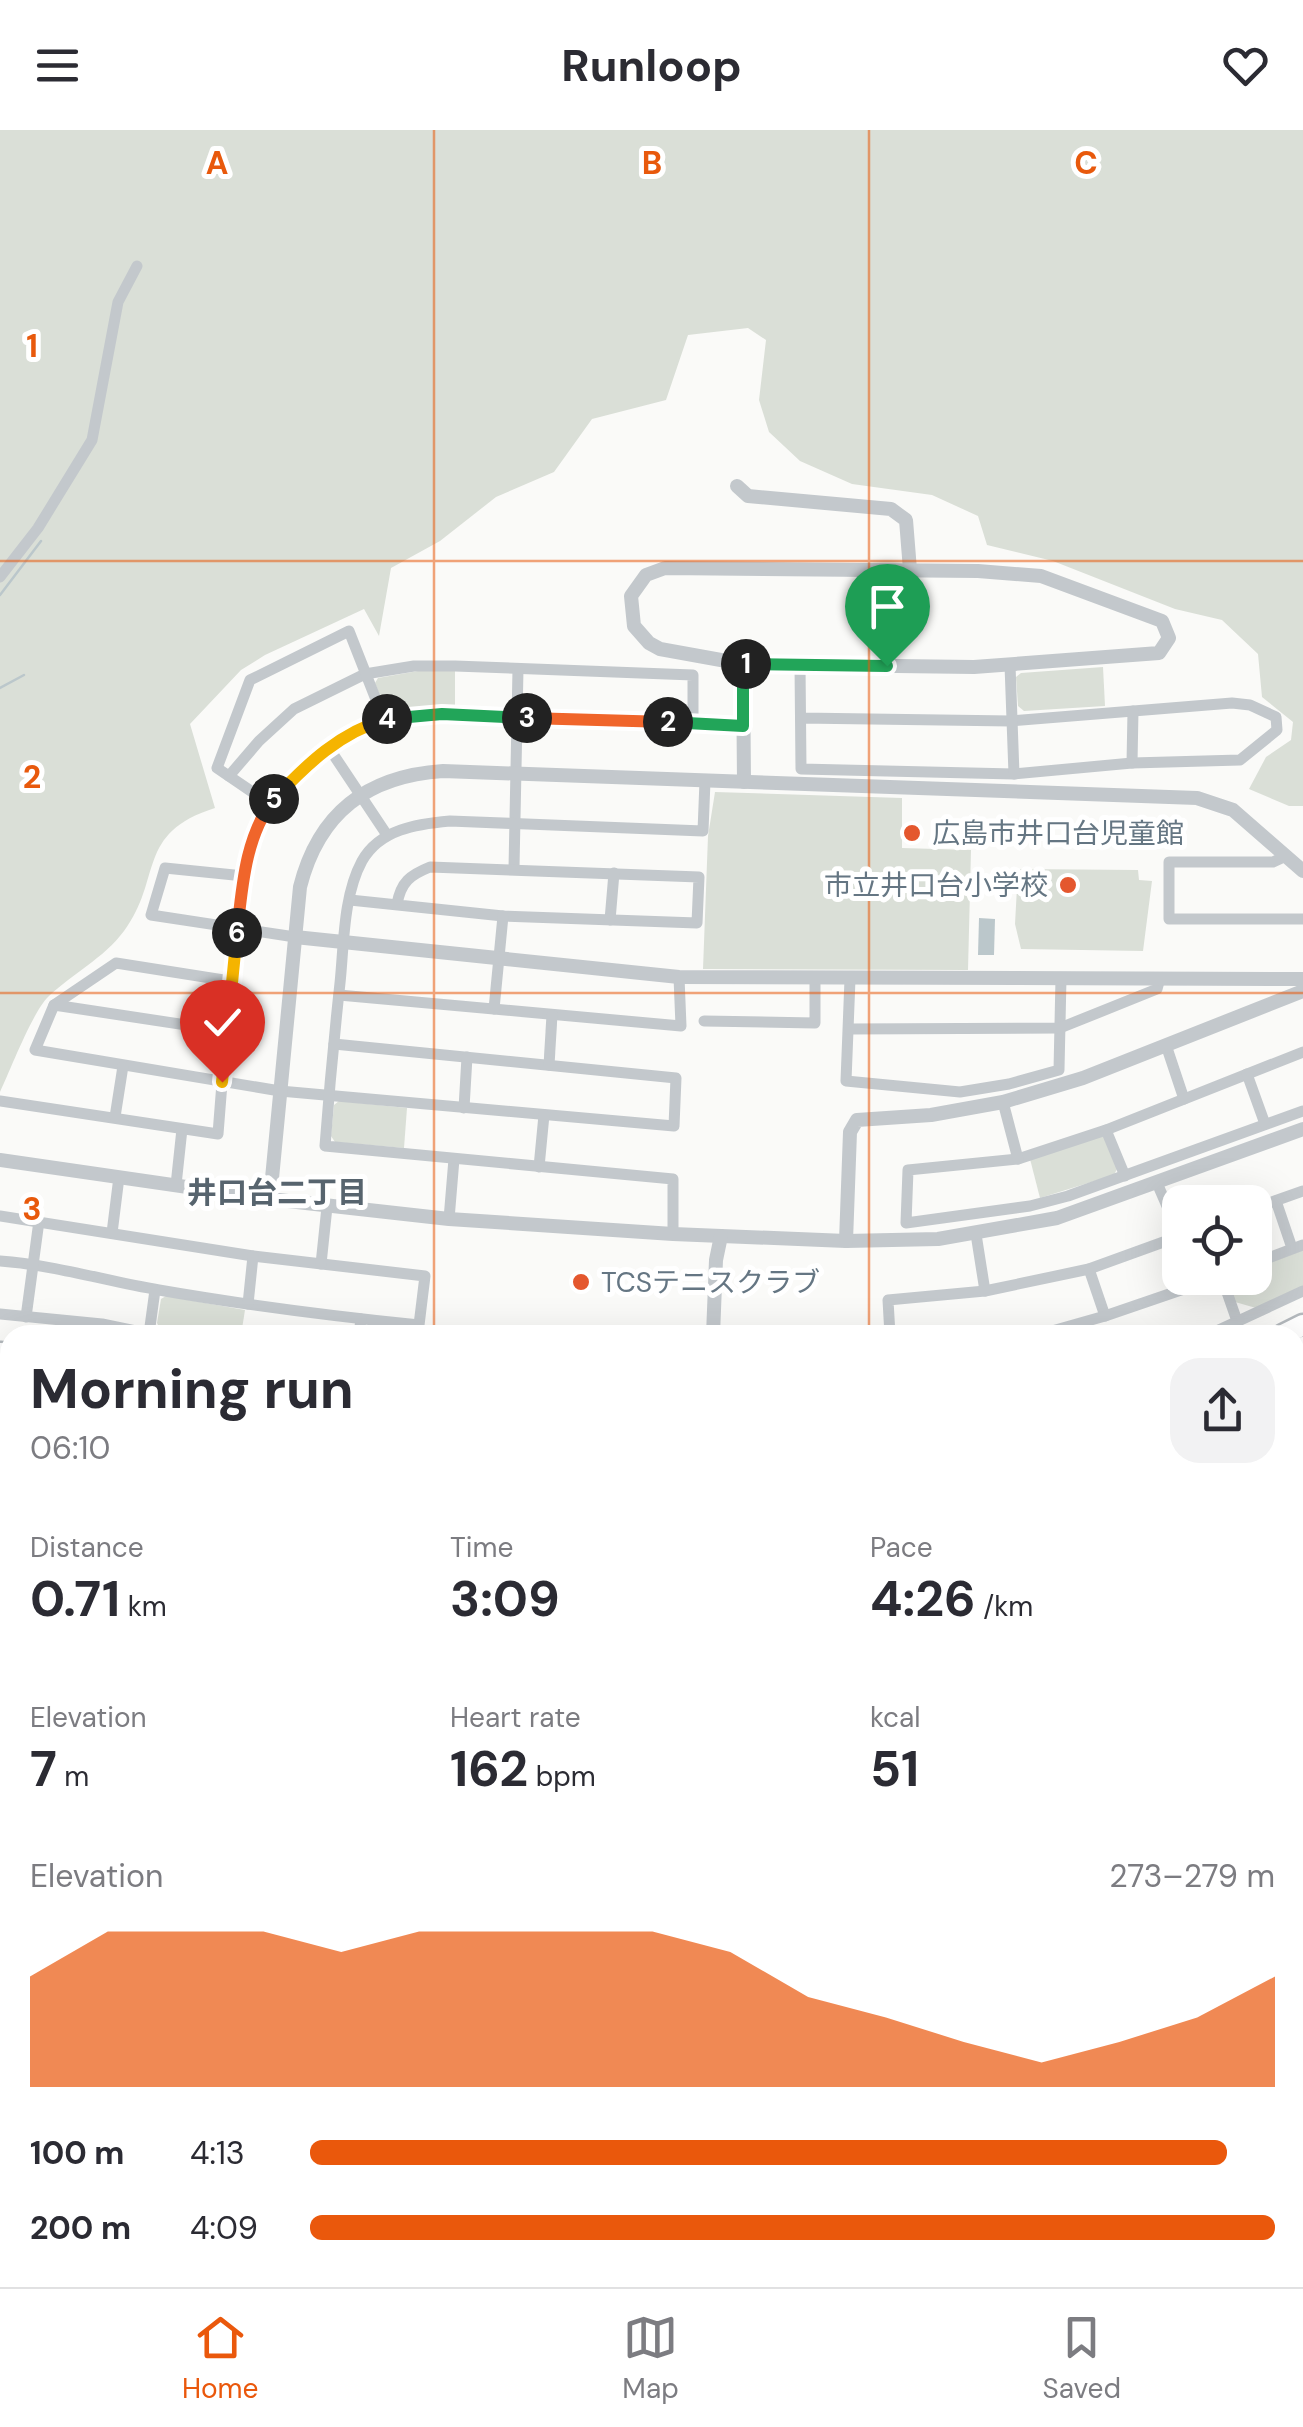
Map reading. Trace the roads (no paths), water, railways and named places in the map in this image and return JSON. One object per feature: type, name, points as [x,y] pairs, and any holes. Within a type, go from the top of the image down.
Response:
[{"type":"street","points":[[0,577],[38,528],[92,440],[118,302],[137,266]]},
{"type":"street","points":[[738,486],[748,496],[891,509],[906,520],[910,570]]},
{"type":"street","points":[[665,568],[910,570],[1042,576],[1151,616],[1168,629],[1166,646],[1159,653],[974,668],[743,664],[660,649],[649,643],[634,626],[631,596],[637,584],[654,570],[665,568]]},
{"type":"street","points":[[270,804],[217,768],[250,680],[350,631],[384,720]]},
{"type":"street","points":[[743,664],[744,782]]},
{"type":"street","points":[[800,664],[800,718],[801,769],[1014,774],[1132,763],[1240,760],[1277,730],[1276,717],[1250,705],[1232,703],[1011,720],[800,718]]},
{"type":"street","points":[[1010,665],[1014,774]]},
{"type":"street","points":[[229,776],[294,709],[366,674],[414,666],[693,675],[693,723]]},
{"type":"street","points":[[514,868],[518,669]]},
{"type":"street","points":[[1132,711],[1132,763]]},
{"type":"street","points":[[0,1101],[218,1134],[230,981],[244,876],[254,837],[270,804],[307,764],[356,731],[384,720],[442,714],[743,726]]},
{"type":"street","points":[[328,748],[387,835]]},
{"type":"street","points":[[270,1199],[295,937],[306,863],[320,838],[358,794],[411,774],[517,774],[1197,798],[1234,810],[1303,871]]},
{"type":"street","points":[[673,1234],[673,1179],[325,1146],[350,900],[363,860],[387,835],[414,824],[450,821],[703,830],[705,781]]},
{"type":"street","points":[[1286,856],[1273,862],[1169,862],[1169,919],[1303,918]]},
{"type":"street","points":[[350,900],[502,916],[697,923],[699,878],[430,866],[411,874],[400,890],[398,904]]},
{"type":"street","points":[[244,876],[166,868],[151,915],[344,944],[679,978],[1303,979]]},
{"type":"street","points":[[610,920],[614,873]]},
{"type":"street","points":[[494,1009],[502,916]]},
{"type":"street","points":[[230,981],[116,963],[54,1005],[35,1050],[280,1091],[674,1126],[676,1078],[334,1044]]},
{"type":"street","points":[[338,995],[681,1026],[679,978]]},
{"type":"street","points":[[850,980],[846,1081],[960,1092],[1010,1084],[1059,1070],[1060,978]]},
{"type":"street","points":[[849,1029],[1060,1028],[1157,989],[1160,978]]},
{"type":"street","points":[[704,1021],[815,1023],[815,979]]},
{"type":"street","points":[[846,1240],[850,1136],[854,1122],[866,1117],[931,1115],[1003,1102],[1083,1078],[1303,991]]},
{"type":"street","points":[[54,1005],[226,1031]]},
{"type":"street","points":[[549,1065],[552,1015]]},
{"type":"street","points":[[1166,1046],[1184,1099]]},
{"type":"street","points":[[1303,1052],[1106,1130],[1018,1159],[908,1170],[906,1224],[1030,1206],[1125,1176],[1303,1110]]},
{"type":"street","points":[[464,1108],[466,1057]]},
{"type":"street","points":[[115,1117],[123,1066]]},
{"type":"street","points":[[1247,1074],[1265,1124]]},
{"type":"street","points":[[1003,1102],[1018,1159]]},
{"type":"street","points":[[539,1167],[544,1115]]},
{"type":"street","points":[[176,1185],[182,1129]]},
{"type":"street","points":[[0,1160],[327,1207],[449,1219],[720,1236],[938,1239],[1057,1218],[1303,1129]]},
{"type":"street","points":[[1106,1130],[1125,1176]]},
{"type":"street","points":[[449,1219],[454,1159]]},
{"type":"street","points":[[112,1233],[118,1176]]},
{"type":"street","points":[[1156,1184],[1162,1197]]},
{"type":"street","points":[[1272,1202],[1303,1191]]},
{"type":"street","points":[[1272,1257],[1297,1247],[1276,1201]]},
{"type":"street","points":[[321,1264],[327,1207]]},
{"type":"street","points":[[0,1216],[253,1256],[424,1276],[419,1325],[155,1290],[33,1263],[0,1261]]},
{"type":"street","points":[[26,1317],[39,1221]]},
{"type":"street","points":[[976,1234],[985,1291]]},
{"type":"street","points":[[713,1325],[720,1236]]},
{"type":"street","points":[[720,1236],[725,1261],[722,1325]]},
{"type":"street","points":[[889,1325],[888,1300],[985,1291],[1089,1269],[1162,1243]]},
{"type":"street","points":[[248,1304],[253,1256]]},
{"type":"street","points":[[1089,1269],[1105,1316]]},
{"type":"street","points":[[153,1325],[155,1290]]},
{"type":"street","points":[[1230,1325],[1303,1291]]},
{"type":"street","points":[[1073,1325],[1168,1295]]},
{"type":"street","points":[[1226,1295],[1237,1322]]},
{"type":"street","points":[[0,1314],[107,1325]]},
{"type":"street","points":[[361,1319],[361,1325]]},
{"type":"waterway","points":[[0,595],[41,541]]},
{"type":"waterway","points":[[0,688],[24,675]]},
{"type":"place","name":"広島市井口台児童館","points":[[912,833]]},
{"type":"place","name":"市立井口台小学校","points":[[1068,885]]},
{"type":"place","name":"TCSテニスクラブ","points":[[581,1282]]},
{"type":"district","name":"井口台二丁目","points":[[277,1192]]}]
